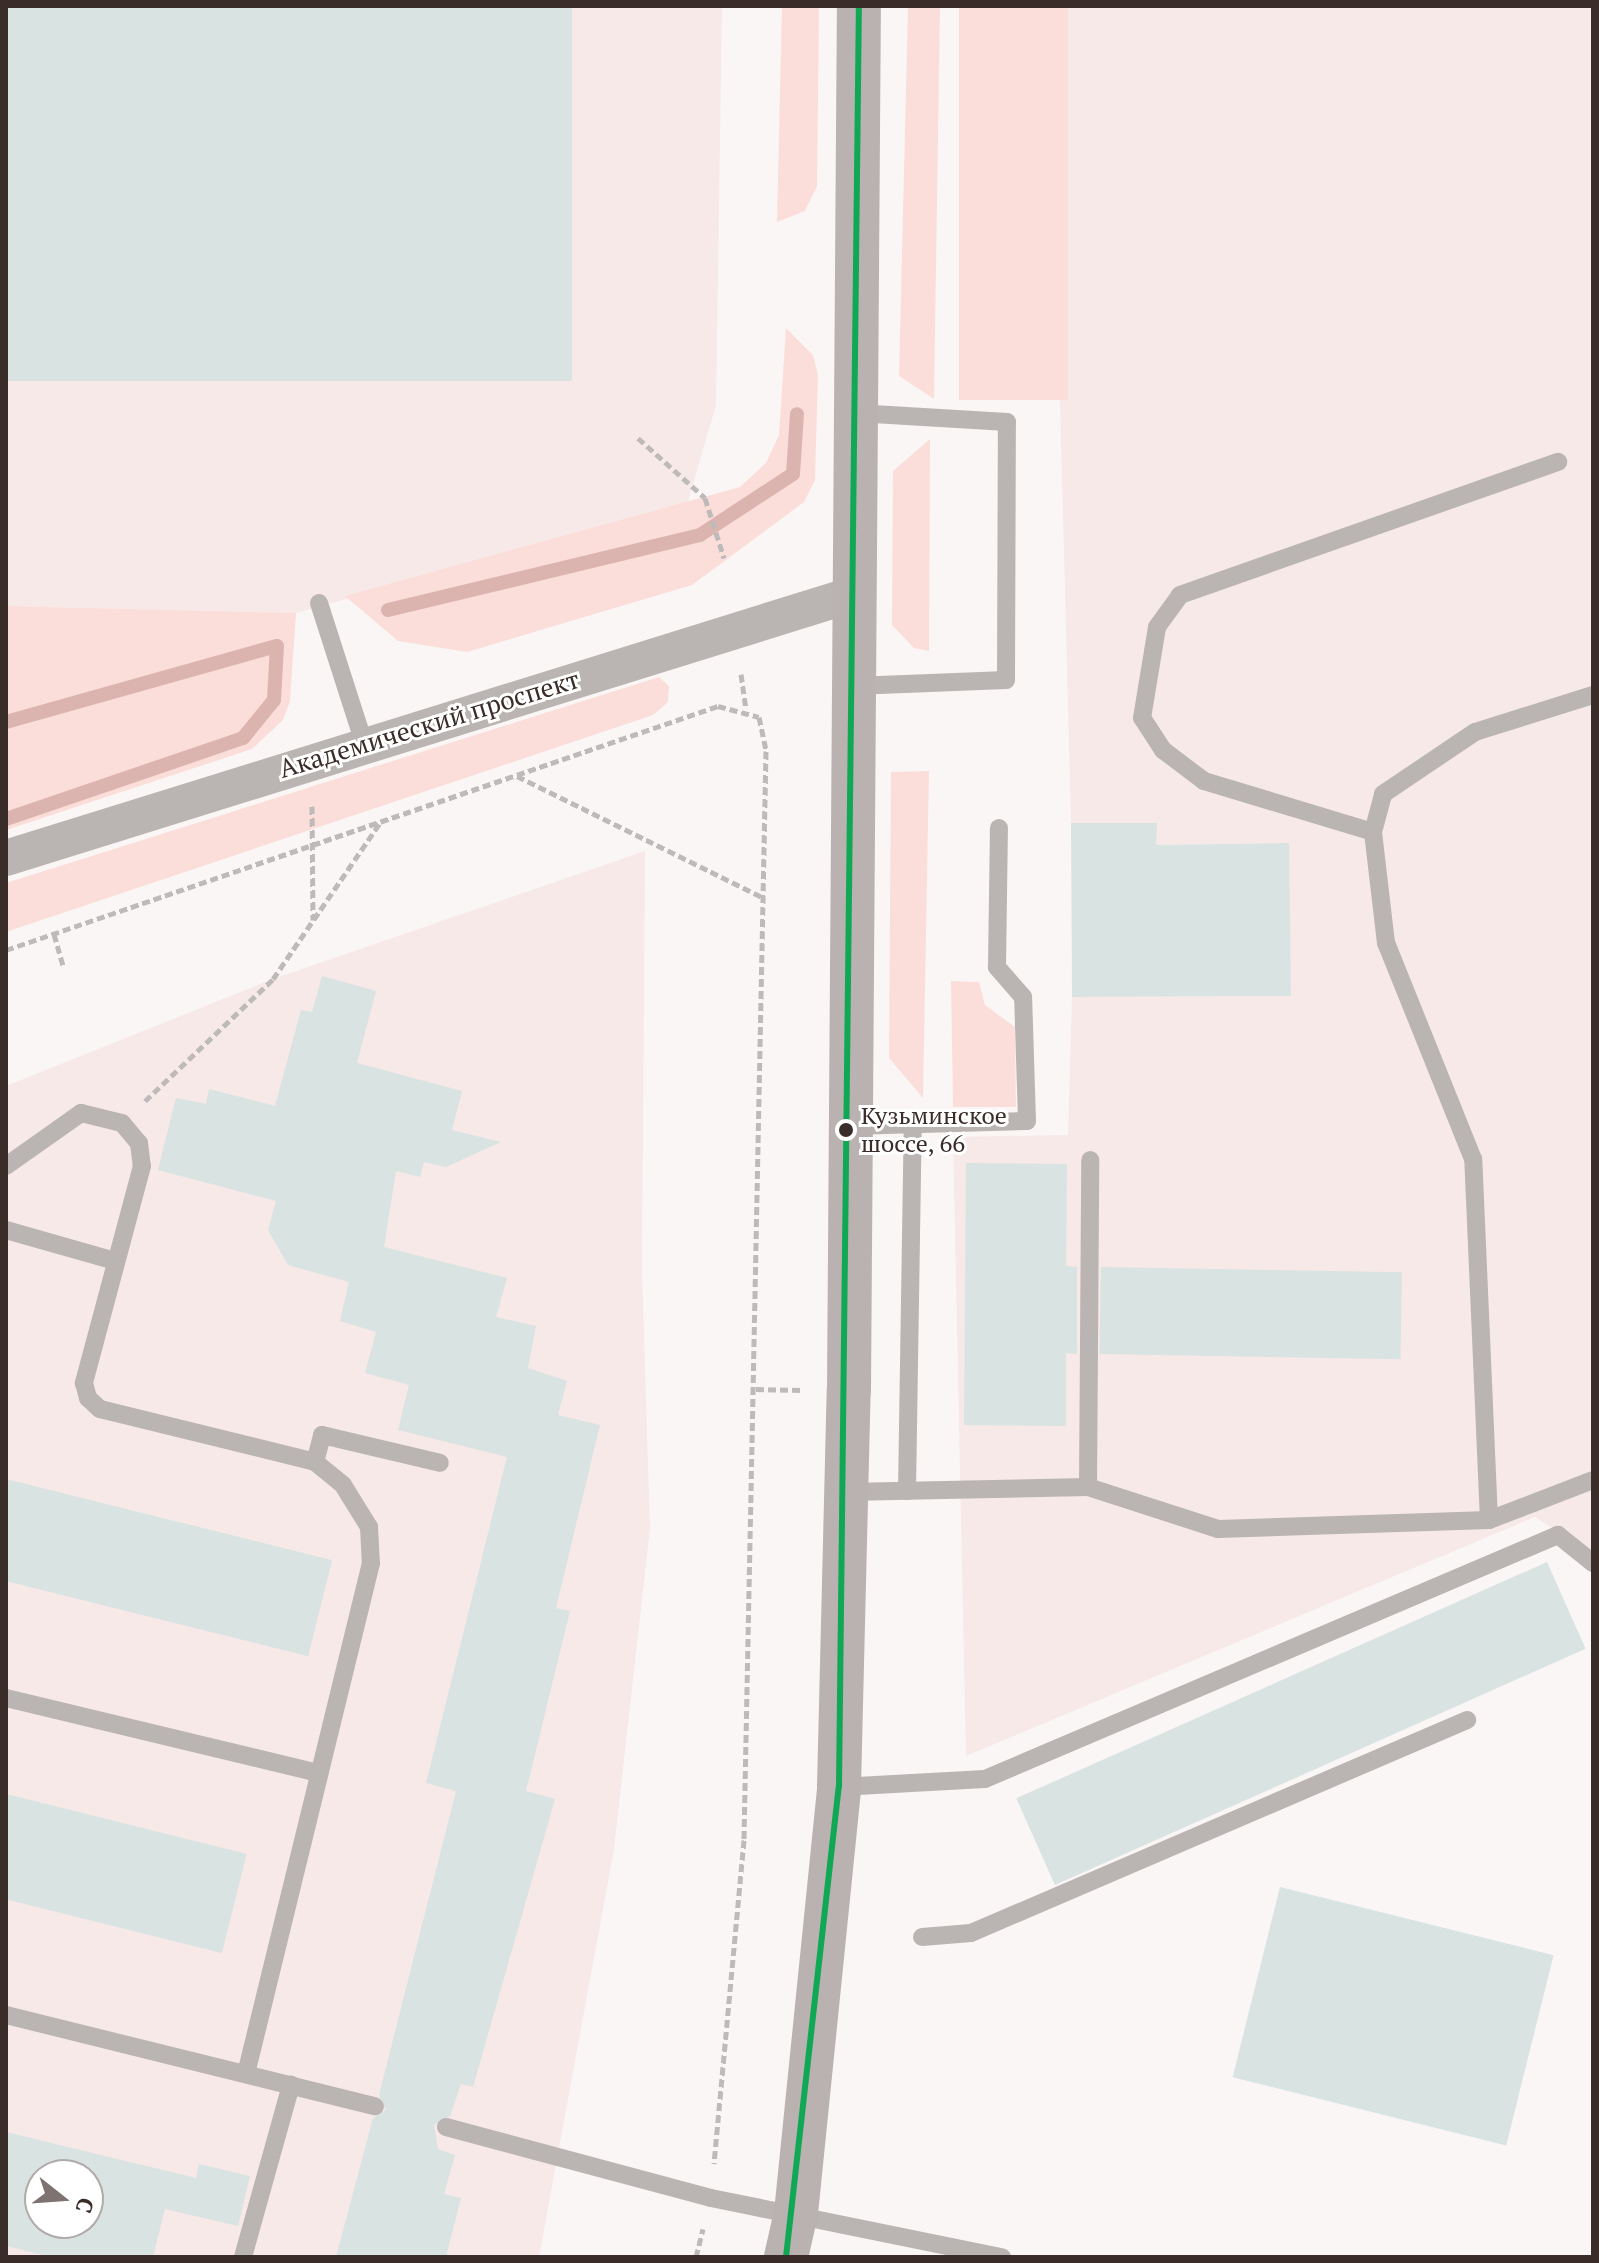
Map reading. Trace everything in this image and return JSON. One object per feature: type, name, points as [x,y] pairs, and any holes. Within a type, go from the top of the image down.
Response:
[{"type":"main road","points":[[786,2257],[796,2213],[839,1787],[846,1492],[859,6]]},
{"type":"street","name":"Академический проспект","points":[[6,858],[364,743],[854,594]]},
{"type":"lane","points":[[854,686],[1006,680],[1007,422],[856,413]]},
{"type":"lane","points":[[1373,832],[1204,781],[1163,750],[1142,718],[1157,627],[1180,595],[1558,462]]},
{"type":"lane","points":[[319,603],[364,743]]},
{"type":"lane","points":[[1489,1520],[1473,1159],[1386,943],[1373,832],[1383,794],[1475,732],[1593,695]]},
{"type":"lane","points":[[850,1126],[1027,1121],[1023,997],[997,967],[999,828]]},
{"type":"lane","points":[[6,1166],[81,1113],[122,1123],[139,1143],[142,1166],[84,1383],[88,1398],[100,1409],[315,1462],[343,1485],[369,1527],[371,1563],[246,2074]]},
{"type":"lane","points":[[907,1491],[913,1126]]},
{"type":"lane","points":[[1088,1487],[1090,1160]]},
{"type":"lane","points":[[6,1230],[115,1261]]},
{"type":"lane","points":[[315,1462],[322,1435],[440,1463]]},
{"type":"lane","points":[[846,1492],[1088,1487],[1218,1529],[1489,1520],[1593,1480]]},
{"type":"lane","points":[[839,1787],[985,1779],[1558,1535],[1593,1563]]},
{"type":"lane","points":[[6,1698],[319,1773]]},
{"type":"lane","points":[[922,1937],[971,1933],[1467,1720]]},
{"type":"lane","points":[[6,2015],[375,2106]]},
{"type":"lane","points":[[243,2257],[291,2085]]},
{"type":"lane","points":[[446,2127],[711,2198],[1002,2257]]},
{"type":"path","points":[[638,438],[705,498],[724,558]]},
{"type":"path","points":[[696,2257],[711,2198],[744,1840],[766,734],[746,708],[741,674]]},
{"type":"path","points":[[6,950],[718,706],[746,708]]},
{"type":"path","points":[[516,776],[764,898]]},
{"type":"path","points":[[122,1123],[273,979],[381,822]]},
{"type":"path","points":[[54,934],[64,968]]},
{"type":"shaded area","points":[[6,6],[722,6],[716,405],[687,505],[296,613],[6,606]]},
{"type":"shaded area","points":[[782,6],[819,6],[817,186],[805,211],[777,222]]},
{"type":"shaded area","points":[[908,6],[940,6],[934,399],[899,376]]},
{"type":"shaded area","points":[[959,6],[1068,6],[1068,400],[959,400]]},
{"type":"shaded area","points":[[1068,6],[1593,6],[1593,1554],[1535,1517],[966,1756],[953,1137],[1068,1135],[1072,997],[1291,996],[1288,843],[1156,845],[1156,823],[1071,823],[1060,401]]},
{"type":"shaded area","points":[[786,328],[813,355],[818,375],[815,480],[804,502],[692,585],[467,652],[398,641],[345,596],[740,487],[766,463],[779,435]]},
{"type":"shaded area","points":[[930,439],[929,651],[914,648],[892,625],[893,471]]},
{"type":"shaded area","points":[[6,606],[296,613],[290,701],[283,720],[252,749],[6,830]]},
{"type":"shaded area","points":[[659,677],[669,686],[668,702],[653,715],[6,932],[6,883]]},
{"type":"shaded area","points":[[929,771],[923,1098],[889,1058],[891,772]]},
{"type":"shaded area","points":[[645,851],[642,1271],[650,1528],[614,1849],[539,2257],[6,2257],[6,1086],[273,979]]},
{"type":"shaded area","points":[[951,981],[979,982],[985,1005],[1015,1027],[1016,1107],[953,1107]]},
{"type":"building","points":[[6,6],[572,6],[572,381],[6,381]]},
{"type":"building","points":[[1071,823],[1157,823],[1156,845],[1289,843],[1291,996],[1072,997]]},
{"type":"building","points":[[322,976],[376,991],[357,1063],[462,1091],[452,1130],[501,1142],[446,1167],[424,1162],[420,1177],[396,1171],[384,1247],[507,1278],[496,1317],[536,1326],[528,1368],[567,1381],[558,1415],[600,1425],[556,1608],[570,1611],[526,1791],[555,1799],[473,2087],[461,2084],[450,2116],[434,2125],[438,2149],[455,2155],[444,2194],[461,2198],[446,2257],[336,2257],[373,2118],[386,2110],[379,2095],[456,1791],[426,1783],[507,1457],[398,1430],[409,1385],[365,1373],[376,1332],[340,1321],[349,1282],[288,1265],[268,1230],[276,1201],[158,1170],[176,1098],[206,1104],[209,1089],[275,1106],[301,1010],[312,1012]]},
{"type":"building","points":[[966,1163],[1067,1164],[1066,1266],[1077,1267],[1077,1354],[1066,1353],[1066,1426],[964,1425]]},
{"type":"building","points":[[1101,1267],[1402,1272],[1400,1359],[1099,1354]]},
{"type":"building","points":[[6,1479],[332,1560],[308,1656],[6,1581]]},
{"type":"building","points":[[1547,1562],[1586,1649],[1055,1885],[1016,1798]]},
{"type":"building","points":[[6,1794],[247,1854],[222,1953],[6,1899]]},
{"type":"building","points":[[1280,1887],[1554,1955],[1506,2145],[1233,2077]]},
{"type":"building","points":[[6,2132],[196,2178],[199,2164],[250,2176],[238,2226],[165,2209],[153,2257],[51,2257],[6,2246]]},
{"type":"waterway","points":[[388,610],[700,535],[793,474],[797,414]]},
{"type":"waterway","points":[[6,722],[277,646],[274,700],[243,738],[6,819]]},
{"type":"transit line","points":[[786,2257],[839,1787],[859,6]]},
{"type":"place","name":"Кузьминское шоссе, 66","points":[[846,1130]]}]
